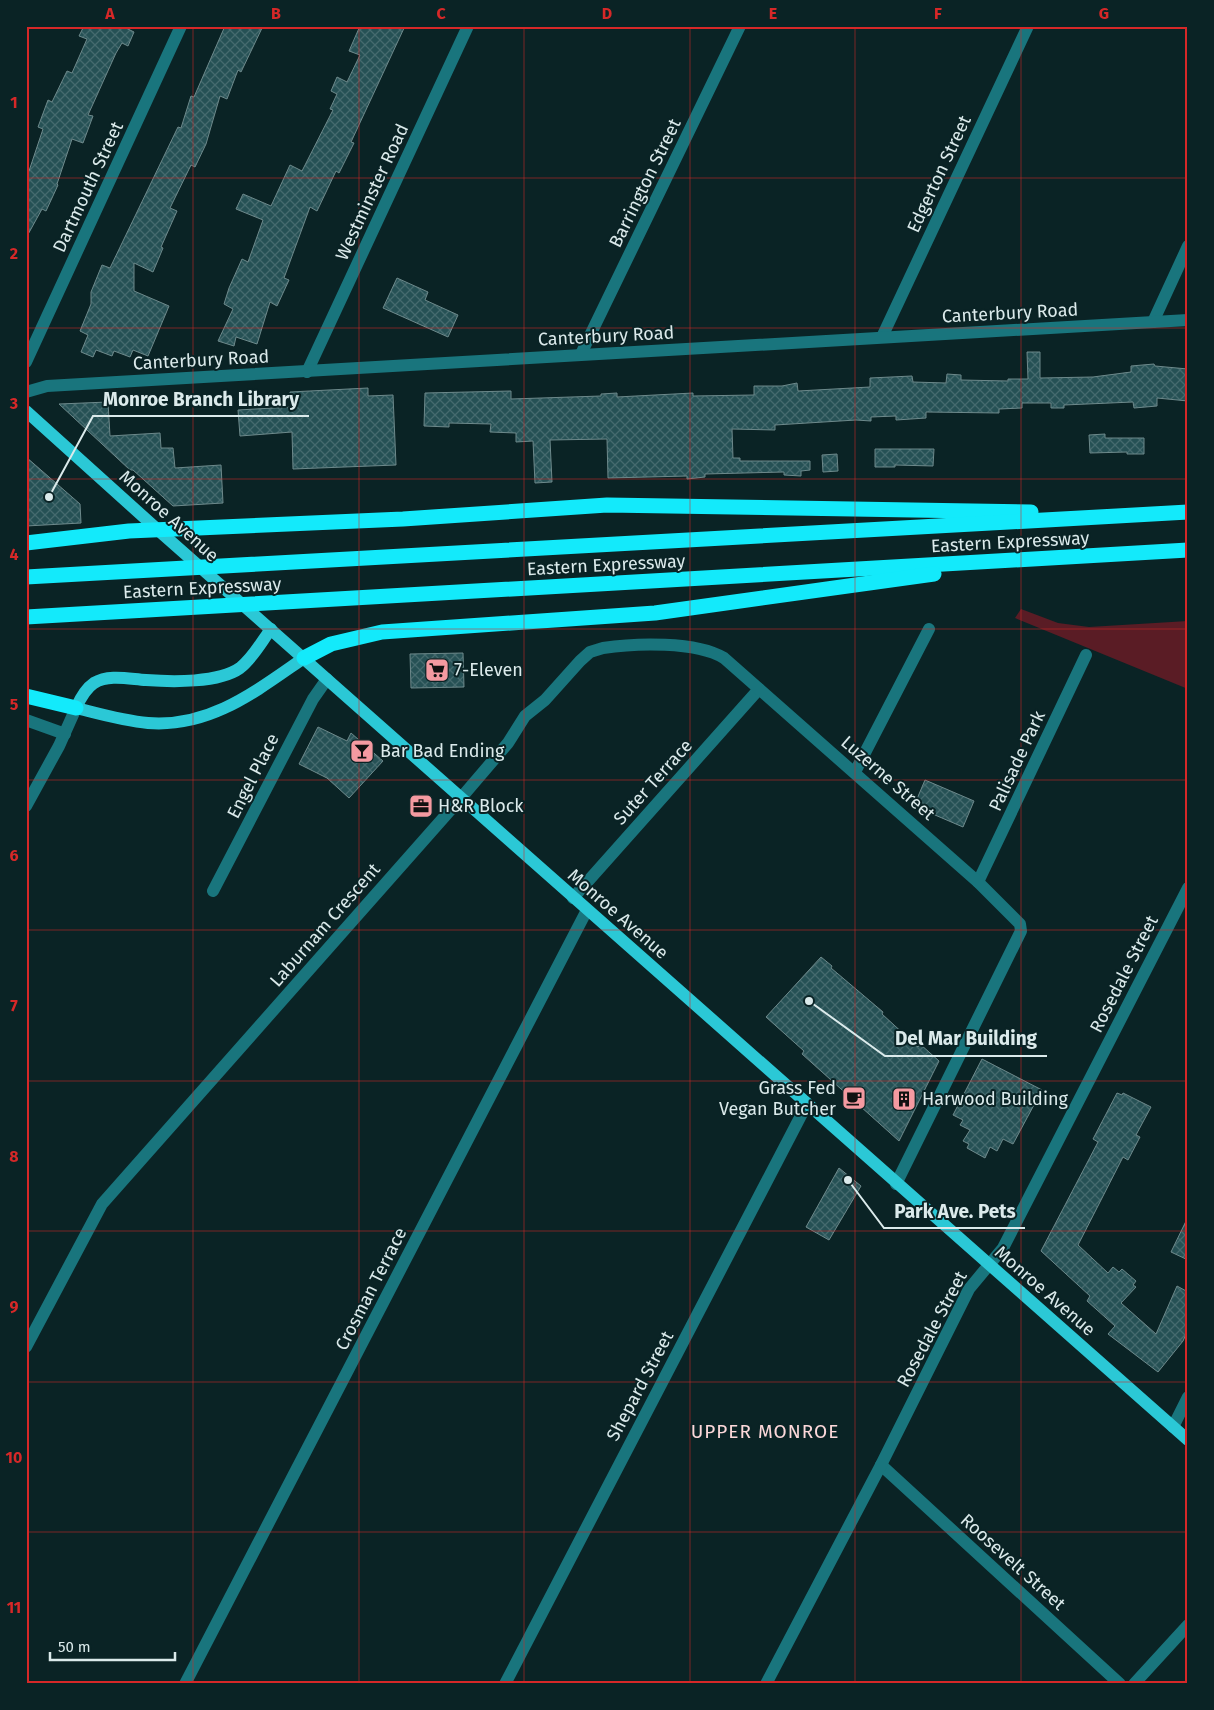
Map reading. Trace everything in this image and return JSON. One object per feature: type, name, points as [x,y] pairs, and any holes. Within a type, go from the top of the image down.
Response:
[{"type":"highway","points":[[26,543],[129,531],[403,519],[607,505],[1149,514]]},
{"type":"highway","name":"Eastern Expressway","points":[[26,577],[1188,512]]},
{"type":"highway","name":"Eastern Expressway","points":[[26,617],[1188,550]]},
{"type":"highway","points":[[304,658],[331,644],[382,632],[655,613],[1047,558]]},
{"type":"highway","points":[[26,696],[76,708]]},
{"type":"main road","name":"Monroe Avenue","points":[[26,411],[173,544],[1188,1440]]},
{"type":"main road","points":[[271,629],[246,662],[234,671],[212,677],[179,681],[114,678],[102,680],[88,688],[76,708],[148,723],[193,719],[234,705],[304,658]]},
{"type":"street","name":"Dartmouth Street","points":[[26,362],[182,26]]},
{"type":"street","name":"Westminster Road","points":[[307,372],[468,26]]},
{"type":"street","name":"Barrington Street","points":[[581,354],[740,26]]},
{"type":"street","name":"Edgerton Street","points":[[882,337],[1028,26]]},
{"type":"street","points":[[1153,322],[1188,246]]},
{"type":"street","name":"Canterbury Road","points":[[26,392],[47,386],[1188,320]]},
{"type":"street","points":[[855,772],[929,629]]},
{"type":"street","name":"Laburnam Crescent","points":[[26,1347],[102,1204],[461,798],[508,743],[513,731],[525,716],[545,700],[580,661],[597,649],[610,646],[691,646],[713,651],[724,658]]},
{"type":"street","name":"Palisade Park","points":[[978,882],[1086,654]]},
{"type":"street","name":"Luzerne Street","points":[[724,658],[978,882],[1017,919],[1021,931],[896,1184]]},
{"type":"street","name":"Engel Place","points":[[213,892],[312,699],[327,679]]},
{"type":"street","name":"Suter Terrace","points":[[574,898],[759,690]]},
{"type":"street","points":[[26,806],[65,734],[76,708]]},
{"type":"street","points":[[26,720],[65,734]]},
{"type":"street","name":"Rosedale Street","points":[[766,1684],[882,1466],[969,1289],[1003,1248],[1188,888]]},
{"type":"street","name":"Crosman Terrace","points":[[185,1684],[587,910]]},
{"type":"street","name":"Shepard Street","points":[[505,1684],[807,1104]]},
{"type":"street","points":[[1173,1427],[1188,1397]]},
{"type":"street","name":"Roosevelt Street","points":[[882,1466],[1120,1684]]},
{"type":"street","points":[[1134,1684],[1188,1625]]},
{"type":"shaded area","points":[[1021,609],[1058,623],[1089,627],[1188,621],[1188,689],[1015,618]]},
{"type":"building","points":[[84,26],[122,26],[134,32],[128,46],[122,43],[116,53],[88,115],[93,116],[83,143],[72,139],[58,185],[46,211],[42,209],[26,238],[26,170],[29,171],[43,129],[38,127],[48,100],[52,102],[67,71],[72,73],[87,39],[79,36]]},
{"type":"building","points":[[225,26],[263,26],[241,72],[238,70],[227,99],[220,96],[206,144],[195,167],[191,165],[170,208],[177,211],[161,247],[163,248],[153,272],[134,263],[134,291],[169,306],[148,356],[133,350],[130,357],[114,351],[112,356],[96,350],[93,357],[81,352],[88,335],[80,331],[91,304],[91,292],[102,265],[110,268],[178,127],[181,128],[191,96],[194,97]]},
{"type":"building","points":[[360,26],[405,26],[351,142],[354,143],[339,173],[336,171],[317,211],[310,207],[284,278],[289,280],[277,306],[270,302],[257,344],[236,337],[234,346],[218,341],[233,309],[224,304],[229,288],[242,259],[248,262],[263,220],[236,209],[243,194],[271,206],[290,165],[302,171],[333,110],[330,109],[337,94],[331,91],[337,77],[347,82],[360,55],[349,51]]},
{"type":"building","points":[[397,278],[428,292],[425,300],[458,315],[448,337],[383,308]]},
{"type":"building","points":[[1027,352],[1040,352],[1040,378],[1093,377],[1131,372],[1131,366],[1154,364],[1155,366],[1188,369],[1188,401],[1157,398],[1157,406],[1134,408],[1133,402],[1064,405],[1064,408],[1051,408],[1051,403],[1022,403],[1022,408],[999,409],[999,413],[926,412],[926,418],[896,420],[896,416],[871,417],[871,421],[856,420],[775,425],[775,430],[732,429],[733,458],[740,458],[740,461],[810,461],[810,470],[801,471],[801,476],[784,475],[784,472],[705,474],[705,477],[687,479],[687,476],[608,478],[607,439],[550,440],[552,482],[535,483],[533,441],[516,442],[516,433],[490,432],[491,424],[449,423],[449,427],[424,426],[425,393],[511,391],[511,399],[601,396],[601,394],[617,393],[617,397],[693,393],[693,396],[754,395],[754,386],[782,386],[797,383],[798,391],[870,387],[870,378],[912,376],[913,382],[946,383],[947,374],[961,375],[961,380],[1008,381],[1008,379],[1028,379]]},
{"type":"building","points":[[368,388],[368,396],[393,395],[396,465],[293,469],[292,432],[240,436],[238,410],[291,407],[290,392]]},
{"type":"building","points":[[108,402],[110,436],[160,433],[161,448],[173,448],[175,468],[221,465],[223,503],[173,506],[133,470],[130,470],[59,404]]},
{"type":"building","points":[[1105,434],[1105,438],[1144,438],[1144,454],[1127,454],[1127,452],[1090,453],[1089,435]]},
{"type":"building","points":[[875,449],[934,449],[933,466],[895,465],[895,467],[875,467]]},
{"type":"building","points":[[837,454],[838,471],[823,472],[822,455]]},
{"type":"building","points":[[26,457],[80,504],[81,523],[26,526]]},
{"type":"building","name":"7-Eleven","points":[[463,653],[464,687],[411,688],[410,654]]},
{"type":"building","points":[[318,727],[347,741],[351,733],[383,761],[349,798],[327,778],[299,764]]},
{"type":"building","points":[[925,780],[974,801],[963,827],[914,806]]},
{"type":"building","points":[[821,957],[832,966],[831,968],[883,1012],[882,1014],[918,1047],[920,1044],[939,1061],[899,1141],[802,1054],[804,1051],[766,1017]]},
{"type":"building","points":[[982,1059],[1042,1090],[1013,1144],[1003,1139],[997,1151],[990,1147],[985,1158],[967,1148],[969,1144],[963,1141],[970,1130],[960,1125],[963,1120],[953,1115]]},
{"type":"building","points":[[1117,1093],[1122,1095],[1123,1093],[1151,1107],[1136,1135],[1140,1137],[1128,1160],[1123,1157],[1078,1245],[1108,1273],[1113,1267],[1119,1272],[1122,1269],[1136,1281],[1133,1285],[1136,1287],[1121,1303],[1156,1334],[1177,1286],[1188,1292],[1188,1330],[1183,1341],[1158,1372],[1108,1334],[1115,1326],[1087,1301],[1090,1296],[1041,1251],[1098,1142],[1093,1139]]},
{"type":"building","points":[[839,1168],[861,1186],[829,1240],[806,1227]]},
{"type":"building","points":[[1188,1217],[1188,1260],[1171,1252]]},
{"type":"place","name":"Monroe Branch Library","points":[[49,497]]},
{"type":"place","name":"7-Eleven","points":[[437,670]]},
{"type":"place","name":"Bar Bad Ending","points":[[362,751]]},
{"type":"place","name":"H&R Block","points":[[421,806]]},
{"type":"place","name":"Del Mar Building","points":[[809,1001]]},
{"type":"place","name":"Grass Fed Vegan Butcher","points":[[854,1098]]},
{"type":"place","name":"Harwood Building","points":[[904,1099]]},
{"type":"place","name":"Park Ave. Pets","points":[[848,1180]]},
{"type":"district","name":"UPPER MONROE","points":[[765,1431]]}]
